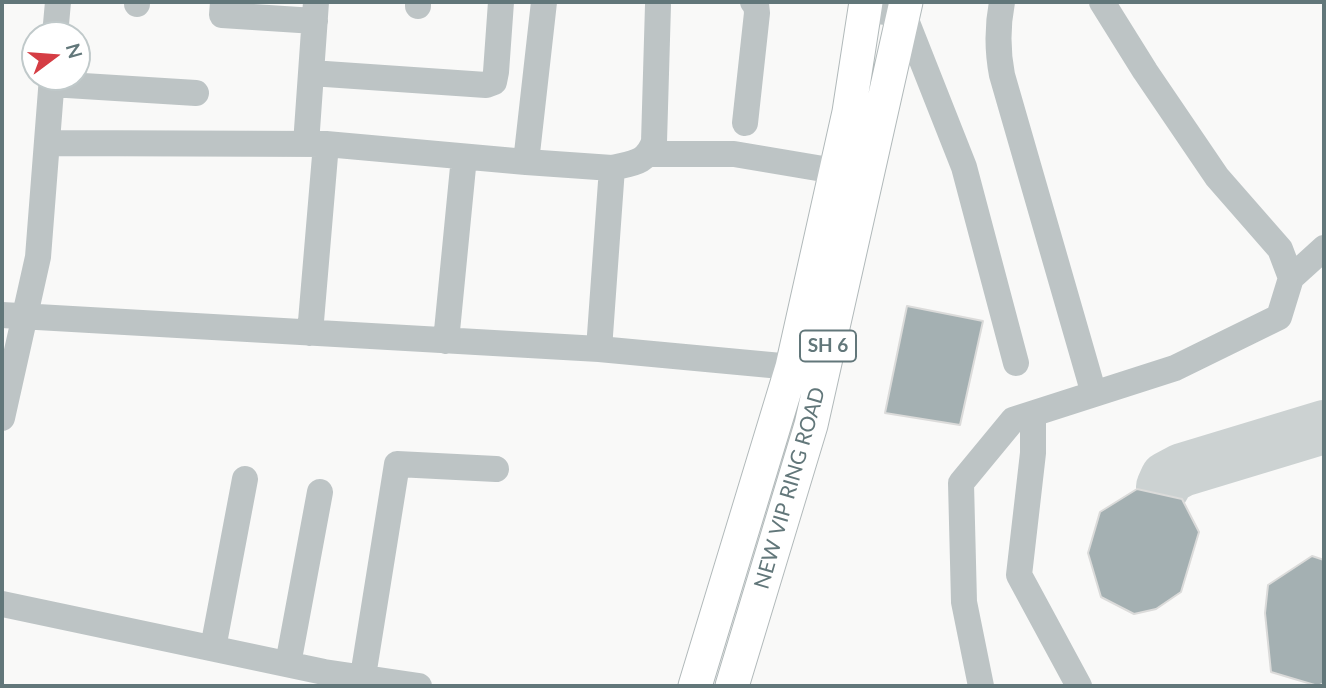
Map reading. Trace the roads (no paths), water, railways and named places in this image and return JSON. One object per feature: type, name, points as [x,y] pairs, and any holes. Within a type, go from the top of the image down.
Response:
[{"type":"main road","name":"NEW VIP RING ROAD","points":[[695,686],[792,368],[849,112],[866,5]]},
{"type":"main road","name":"NEW VIP RING ROAD","points":[[732,686],[811,425],[905,8]]},
{"type":"street","points":[[56,21],[58,2]]},
{"type":"street","points":[[223,2],[222,15],[315,12],[311,73],[316,144],[310,333]]},
{"type":"street","points":[[311,73],[486,85],[494,82],[496,72],[502,2]]},
{"type":"street","points":[[526,162],[544,2]]},
{"type":"street","points":[[745,123],[757,13],[756,4],[753,2]]},
{"type":"street","points":[[1002,2],[997,24],[996,49],[1002,75],[1094,394]]},
{"type":"street","points":[[1102,2],[1217,177],[1280,249],[1291,278]]},
{"type":"street","points":[[47,143],[316,144],[612,169],[640,162],[650,154],[654,142],[658,5]]},
{"type":"street","points":[[866,5],[905,8],[964,167],[1016,363]]},
{"type":"street","points":[[91,84],[195,93]]},
{"type":"street","points":[[2,418],[13,315],[38,257],[51,91]]},
{"type":"street","points":[[650,154],[734,155],[835,171]]},
{"type":"street","points":[[446,341],[464,156]]},
{"type":"street","points":[[599,349],[612,169]]},
{"type":"street","points":[[981,686],[964,602],[961,483],[1013,420],[1175,368],[1279,317],[1291,278],[1324,248]]},
{"type":"street","points":[[13,315],[599,349],[792,368]]},
{"type":"street","points":[[1033,414],[1033,453],[1019,575],[1079,686]]},
{"type":"street","points":[[363,676],[397,464],[496,468]]},
{"type":"street","points":[[213,648],[244,479]]},
{"type":"street","points":[[288,664],[320,492]]},
{"type":"street","points":[[2,604],[288,664],[321,679],[363,676],[419,686]]}]
